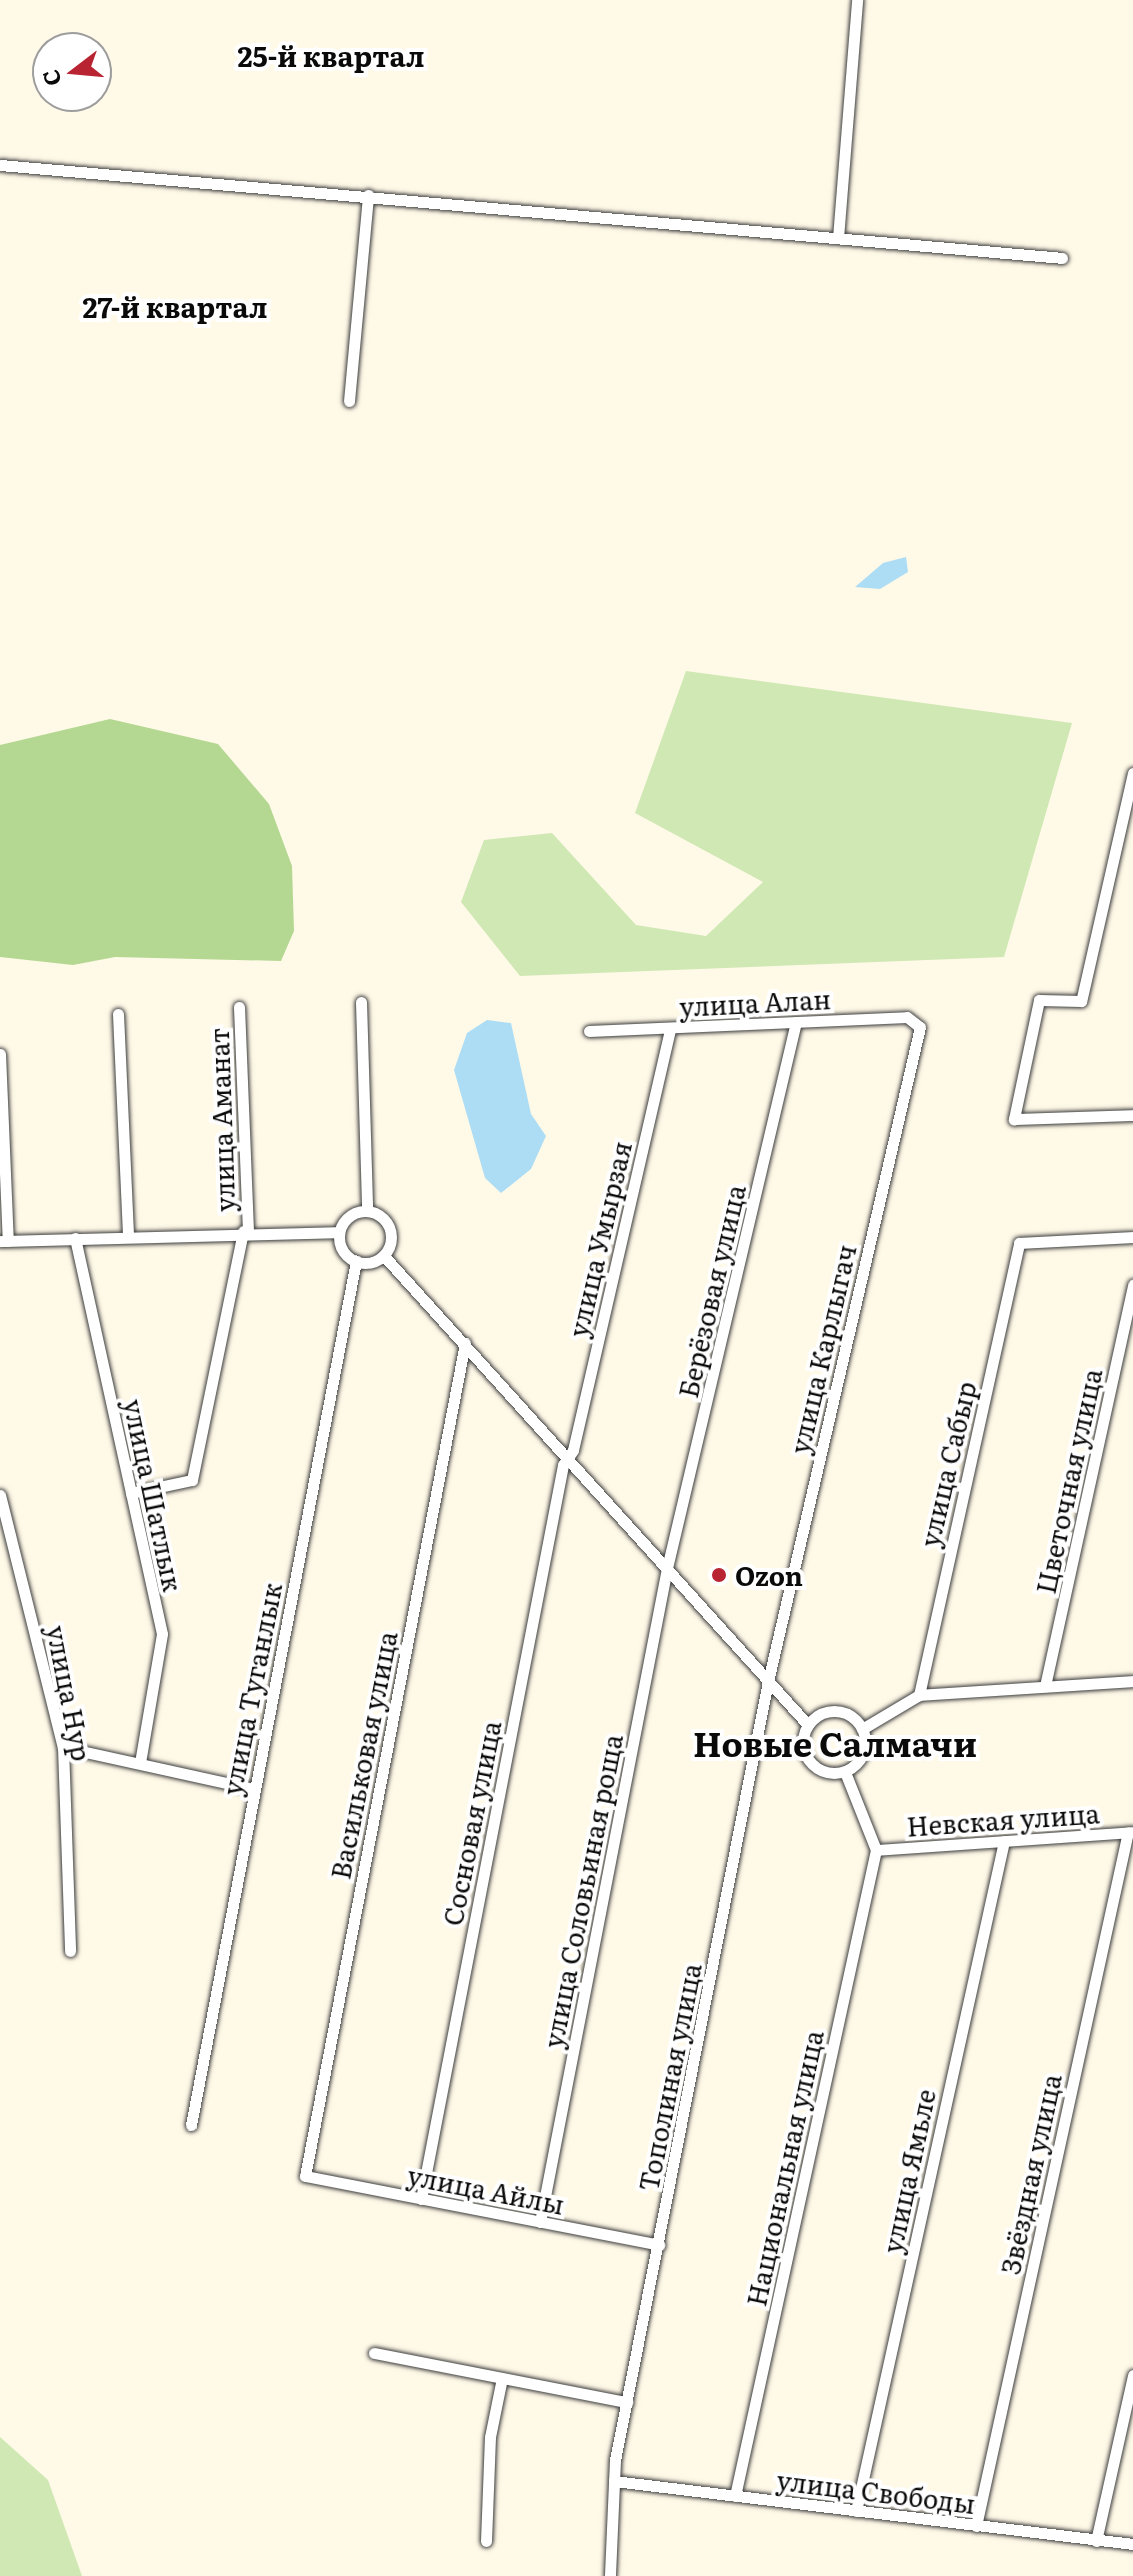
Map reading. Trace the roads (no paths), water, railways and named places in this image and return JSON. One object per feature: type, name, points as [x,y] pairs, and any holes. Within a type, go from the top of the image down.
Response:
[{"type":"street","points":[[838,238],[857,0]]},
{"type":"street","points":[[0,165],[1062,258]]},
{"type":"street","points":[[349,401],[368,195]]},
{"type":"street","points":[[1133,773],[1081,1001],[1039,1000],[1014,1119],[1133,1115]]},
{"type":"street","points":[[361,1002],[367,1210]]},
{"type":"street","name":"улица Аманат","points":[[131,1493],[192,1480],[245,1231],[239,1007]]},
{"type":"street","points":[[118,1014],[128,1236]]},
{"type":"street","name":"улица Алан","points":[[589,1031],[907,1017],[920,1027]]},
{"type":"street","name":"Берёзовая улица","points":[[667,1568],[796,1022]]},
{"type":"street","name":"улица Карлыгач","points":[[768,1681],[920,1027]]},
{"type":"street","name":"улица Умырзая","points":[[568,1458],[670,1029]]},
{"type":"street","points":[[0,1054],[4,1241],[245,1231],[339,1232]]},
{"type":"street","points":[[367,1210],[349,1216],[339,1232],[344,1253],[356,1261],[384,1256]]},
{"type":"street","points":[[367,1210],[390,1228],[384,1256]]},
{"type":"street","name":"улица Сабыр","points":[[919,1695],[1019,1243],[1133,1237]]},
{"type":"street","name":"улица Шатлык","points":[[75,1238],[162,1634],[140,1763]]},
{"type":"street","points":[[384,1256],[808,1725],[809,1762],[845,1772]]},
{"type":"street","name":"улица Туганлык","points":[[191,2125],[356,1261]]},
{"type":"street","name":"Цветочная улица","points":[[1045,1686],[1133,1285]]},
{"type":"street","name":"Васильковая улица","points":[[305,2176],[465,1343]]},
{"type":"street","name":"Сосновая улица","points":[[421,2199],[568,1458]]},
{"type":"street","name":"улица Нур","points":[[0,1495],[63,1747],[70,1951]]},
{"type":"street","name":"улица Соловьиная роща","points":[[540,2222],[667,1568]]},
{"type":"street","name":"Тополиная улица","points":[[610,2576],[614,2481],[627,2402],[768,1681]]},
{"type":"street","points":[[862,1729],[919,1695],[1133,1681]]},
{"type":"street","points":[[808,1725],[842,1712],[862,1729],[863,1754],[845,1772]]},
{"type":"street","points":[[63,1747],[254,1789]]},
{"type":"street","points":[[845,1772],[876,1850]]},
{"type":"street","name":"Невская улица","points":[[876,1850],[1130,1832]]},
{"type":"street","name":"Звёздная улица","points":[[976,2526],[1130,1832]]},
{"type":"street","name":"улица Ямьле","points":[[856,2511],[1004,1841]]},
{"type":"street","name":"Национальная улица","points":[[735,2496],[876,1850]]},
{"type":"street","name":"улица Айлы","points":[[305,2176],[659,2245]]},
{"type":"street","points":[[374,2353],[627,2402]]},
{"type":"street","points":[[1096,2541],[1133,2375]]},
{"type":"street","points":[[486,2541],[490,2437],[502,2378]]},
{"type":"street","name":"улица Свободы","points":[[614,2481],[1133,2544]]},
{"type":"water","points":[[906,557],[908,572],[880,589],[855,587],[883,563]]},
{"type":"water","points":[[487,1020],[511,1023],[531,1114],[546,1136],[531,1169],[501,1193],[485,1178],[454,1070],[467,1033]]},
{"type":"place","name":"Ozon","points":[[719,1575]]},
{"type":"district","name":"25-й квартал","points":[[331,55]]},
{"type":"district","name":"27-й квартал","points":[[175,306]]},
{"type":"district","name":"Новые Салмачи","points":[[835,1743]]}]
